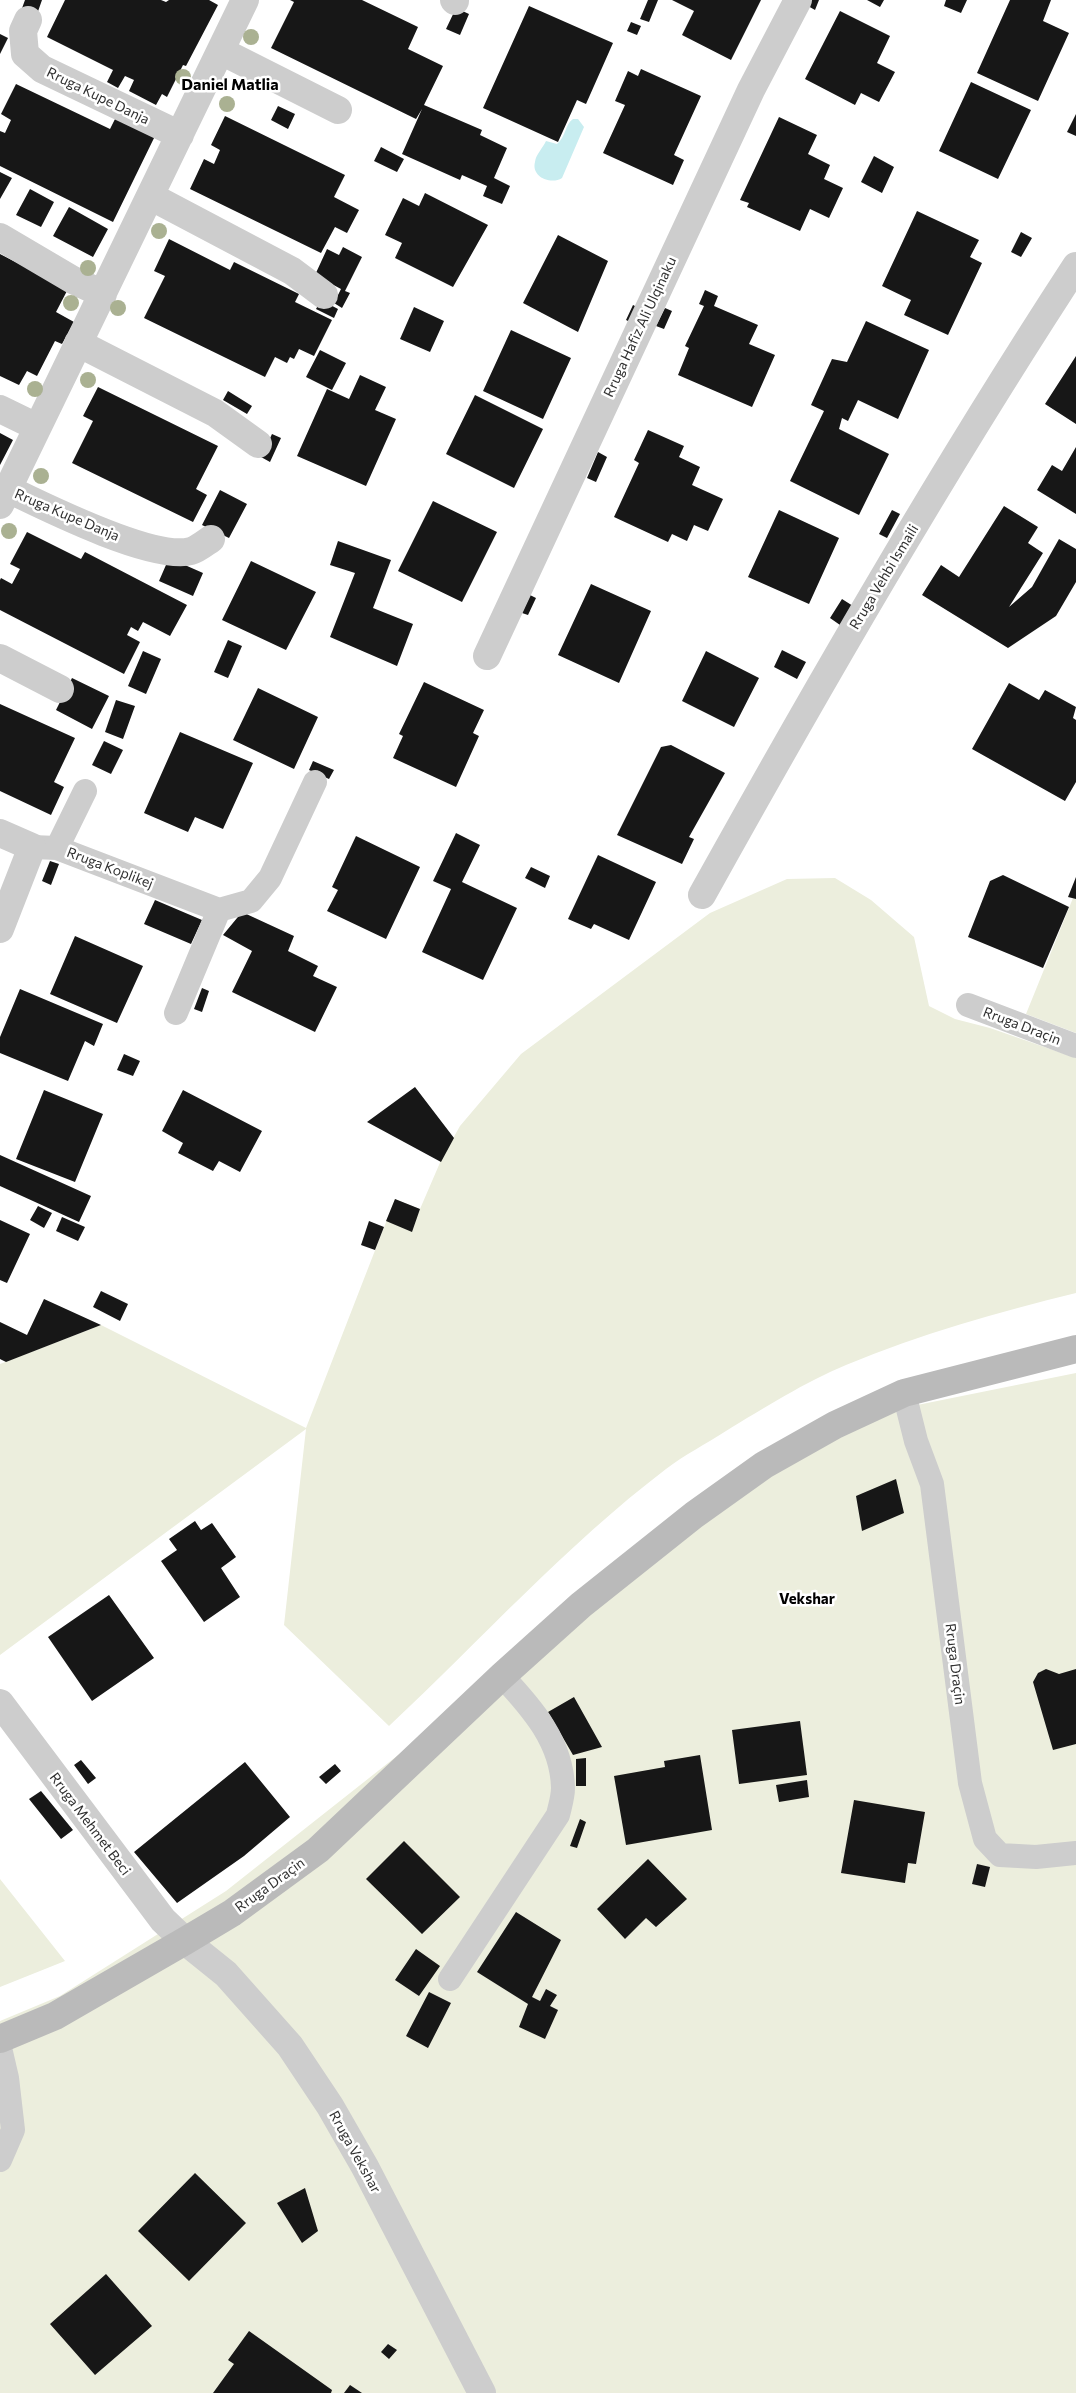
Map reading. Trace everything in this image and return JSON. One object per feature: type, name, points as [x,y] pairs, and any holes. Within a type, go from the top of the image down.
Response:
[{"type":"main road","name":"Rruga Draçin","points":[[0,2039],[55,2016],[185,1941],[232,1913],[318,1850],[502,1676],[581,1605],[638,1558],[764,1465],[835,1424],[904,1393],[1076,1349]]},
{"type":"street","name":"Rruga Kupe Danja","points":[[211,540],[191,551],[167,552],[108,534],[4,497],[245,0]]},
{"type":"street","name":"Rruga Hafiz Ali Ulqinaku","points":[[487,656],[751,90],[798,0]]},
{"type":"street","name":"Rruga Kupe Danja","points":[[28,20],[23,31],[25,54],[42,69],[180,135]]},
{"type":"street","points":[[221,51],[338,110]]},
{"type":"street","points":[[150,196],[292,271],[324,295]]},
{"type":"street","points":[[0,237],[73,280],[103,294]]},
{"type":"street","name":"Rruga Vehbi Ismaili","points":[[702,894],[874,592],[1033,332],[1076,266]]},
{"type":"street","points":[[78,342],[215,414],[258,444]]},
{"type":"street","points":[[0,409],[37,427]]},
{"type":"street","points":[[0,658],[60,688]]},
{"type":"street","name":"Rruga Koplikej","points":[[0,833],[45,848]]},
{"type":"street","points":[[0,929],[45,848]]},
{"type":"street","name":"Rruga Mehmet Beci","points":[[0,1703],[163,1920],[185,1941]]},
{"type":"street","name":"Rruga Vekshar","points":[[185,1941],[226,1974],[244,1993],[290,2046],[320,2091],[365,2167],[482,2393]]},
{"type":"lane","points":[[176,1013],[219,910],[251,901],[270,878],[315,782]]},
{"type":"lane","points":[[45,848],[85,791]]},
{"type":"lane","name":"Rruga Koplikej","points":[[45,848],[219,910]]},
{"type":"lane","name":"Rruga Draçin","points":[[968,1005],[1076,1046]]},
{"type":"lane","name":"Rruga Draçin","points":[[904,1393],[916,1441],[932,1484],[970,1783],[985,1839],[1000,1855],[1036,1857],[1076,1853]]},
{"type":"lane","points":[[450,1979],[558,1815],[563,1789],[560,1763],[548,1734],[531,1707],[502,1676]]},
{"type":"lane","points":[[0,2048],[7,2078],[13,2130],[0,2160]]},
{"type":"green space","points":[[835,878],[871,900],[914,937],[929,1006],[955,1019],[990,1028],[1076,1058],[1076,1293],[960,1324],[846,1365],[785,1396],[688,1454],[629,1499],[558,1561],[389,1726],[284,1625],[306,1429],[0,1655],[0,1364],[101,1325],[306,1428],[395,1199],[420,1209],[442,1158],[460,1126],[521,1054],[710,913],[787,879]]},
{"type":"green space","points":[[1073,898],[1076,899],[1076,1033],[1026,1014]]},
{"type":"green space","points":[[1076,1373],[1076,2393],[0,2393],[0,2021],[60,1996],[226,1891],[502,1673],[833,1422]]},
{"type":"green space","points":[[0,1879],[65,1961],[0,1987]]},
{"type":"water","points":[[573,119],[578,119],[584,127],[562,178],[553,181],[539,176],[535,167],[537,156],[546,141],[557,144],[560,141],[568,124]]},
{"type":"building","points":[[25,0],[42,0],[36,17],[21,11]]},
{"type":"building","points":[[65,0],[161,0],[166,2],[169,0],[209,0],[218,5],[186,66],[183,65],[167,97],[162,94],[156,105],[129,91],[134,80],[125,76],[118,88],[107,82],[113,70],[47,37]]},
{"type":"building","points":[[290,0],[362,0],[418,27],[408,49],[443,66],[424,105],[482,130],[480,135],[507,148],[494,178],[510,186],[502,204],[483,196],[487,186],[462,175],[460,180],[402,154],[422,109],[416,119],[271,48],[294,2]]},
{"type":"building","points":[[648,0],[658,0],[649,22],[640,19]]},
{"type":"building","points":[[672,0],[761,0],[731,60],[682,35],[694,11]]},
{"type":"building","points":[[811,0],[819,0],[815,10],[808,6]]},
{"type":"building","points":[[867,0],[884,0],[880,7]]},
{"type":"building","points":[[946,0],[967,0],[961,13],[944,6]]},
{"type":"building","points":[[1010,0],[1051,0],[1043,21],[1069,33],[1038,101],[977,73]]},
{"type":"building","points":[[529,6],[613,43],[586,104],[577,100],[558,142],[483,108]]},
{"type":"building","points":[[456,8],[469,14],[460,35],[446,29]]},
{"type":"building","points":[[840,11],[890,36],[877,63],[895,72],[879,102],[861,93],[855,105],[805,79]]},
{"type":"building","points":[[631,22],[641,26],[637,35],[627,31]]},
{"type":"building","points":[[0,34],[8,38],[0,54]]},
{"type":"building","points":[[641,69],[701,96],[674,155],[684,160],[673,185],[603,153],[625,105],[615,101],[628,71],[638,76]]},
{"type":"building","points":[[971,82],[1031,110],[998,179],[939,151]]},
{"type":"building","points":[[16,84],[110,129],[116,117],[155,136],[113,222],[0,166],[0,131],[5,133],[11,120],[1,114]]},
{"type":"building","points":[[278,106],[295,114],[288,129],[271,120]]},
{"type":"building","points":[[1076,114],[1076,136],[1067,132]]},
{"type":"building","points":[[225,116],[345,175],[334,197],[359,210],[347,233],[335,227],[321,253],[190,189],[204,159],[214,164],[220,150],[211,145]]},
{"type":"building","points":[[779,117],[817,135],[808,154],[830,165],[824,179],[843,188],[829,218],[810,209],[800,231],[747,207],[749,203],[740,200]]},
{"type":"building","points":[[381,147],[404,159],[397,172],[374,161]]},
{"type":"building","points":[[874,156],[894,167],[882,193],[861,182]]},
{"type":"building","points":[[0,172],[12,178],[0,199]]},
{"type":"building","points":[[30,189],[54,202],[41,227],[16,215]]},
{"type":"building","points":[[425,193],[488,225],[453,287],[395,258],[402,243],[385,235],[403,198],[419,206]]},
{"type":"building","points":[[69,207],[108,229],[93,257],[53,236]]},
{"type":"building","points":[[917,211],[979,240],[970,257],[982,263],[948,335],[904,315],[911,300],[882,286]]},
{"type":"building","points":[[1021,232],[1032,238],[1021,257],[1011,252]]},
{"type":"building","points":[[558,235],[608,261],[578,332],[523,303]]},
{"type":"building","points":[[169,239],[230,270],[234,262],[299,294],[295,302],[332,320],[314,356],[299,349],[294,359],[290,357],[287,363],[275,357],[265,377],[144,318],[165,276],[154,271]]},
{"type":"building","points":[[343,247],[362,257],[345,291],[350,293],[342,308],[334,303],[341,289],[315,275],[327,249],[339,255]]},
{"type":"building","points":[[0,254],[68,289],[56,312],[74,322],[62,344],[55,341],[37,376],[27,371],[19,385],[0,376]]},
{"type":"building","points":[[705,290],[718,296],[714,306],[758,325],[749,344],[775,355],[752,407],[678,375],[689,348],[685,346],[704,306],[699,304]]},
{"type":"building","points":[[321,300],[338,309],[334,318],[316,309]]},
{"type":"building","points":[[633,305],[639,308],[632,323],[626,320]]},
{"type":"building","points":[[414,307],[444,321],[430,352],[400,339]]},
{"type":"building","points":[[665,308],[672,311],[664,329],[656,326]]},
{"type":"building","points":[[866,321],[929,350],[898,419],[858,400],[848,421],[842,418],[839,429],[889,454],[859,515],[790,481],[824,411],[811,405],[832,359],[847,362]]},
{"type":"building","points":[[511,330],[571,358],[543,419],[483,391]]},
{"type":"building","points":[[320,350],[346,363],[332,390],[306,377]]},
{"type":"building","points":[[1076,356],[1076,424],[1045,404]]},
{"type":"building","points":[[360,375],[386,387],[375,410],[396,419],[366,486],[297,456],[327,389],[349,399]]},
{"type":"building","points":[[98,387],[218,446],[196,489],[207,495],[193,522],[72,463],[93,421],[83,416]]},
{"type":"building","points":[[228,391],[252,406],[247,414],[223,400]]},
{"type":"building","points":[[475,395],[543,429],[514,488],[446,454]]},
{"type":"building","points":[[648,430],[684,446],[679,457],[700,467],[692,485],[723,499],[708,531],[694,525],[687,541],[672,534],[668,542],[614,517],[639,463],[634,460]]},
{"type":"building","points":[[0,433],[13,440],[0,465]]},
{"type":"building","points":[[272,434],[281,438],[270,462],[261,457]]},
{"type":"building","points":[[1076,447],[1076,514],[1037,490],[1052,465],[1062,471]]},
{"type":"building","points":[[598,452],[607,457],[596,482],[587,478]]},
{"type":"building","points":[[220,490],[247,504],[229,538],[202,525]]},
{"type":"building","points":[[433,501],[497,532],[462,602],[398,571]]},
{"type":"building","points":[[1004,506],[1038,527],[1028,543],[1043,553],[1009,607],[1032,587],[1059,539],[1076,549],[1076,582],[1056,616],[1008,648],[922,595],[941,565],[959,577]]},
{"type":"building","points":[[779,510],[839,538],[809,604],[748,577]]},
{"type":"building","points":[[892,510],[900,514],[887,538],[879,534]]},
{"type":"building","points":[[27,532],[81,559],[85,552],[187,605],[170,636],[143,622],[138,631],[131,627],[127,635],[140,642],[124,674],[0,610],[0,580],[1,578],[12,584],[20,569],[10,564]]},
{"type":"building","points":[[338,541],[391,560],[373,608],[413,624],[397,666],[330,637],[355,573],[330,565]]},
{"type":"building","points":[[169,558],[203,573],[193,596],[159,581]]},
{"type":"building","points":[[251,561],[316,592],[286,650],[222,620]]},
{"type":"building","points":[[591,584],[651,611],[619,683],[558,655]]},
{"type":"building","points":[[530,595],[536,598],[528,615],[522,613]]},
{"type":"building","points":[[842,599],[853,606],[840,625],[830,618]]},
{"type":"building","points":[[228,640],[242,646],[228,678],[214,672]]},
{"type":"building","points":[[782,650],[806,662],[797,679],[774,667]]},
{"type":"building","points":[[143,651],[161,659],[146,694],[128,686]]},
{"type":"building","points":[[706,651],[759,678],[734,727],[682,701]]},
{"type":"building","points":[[72,678],[109,696],[92,729],[56,710]]},
{"type":"building","points":[[424,682],[484,710],[473,733],[479,736],[456,787],[393,758],[403,736],[399,734]]},
{"type":"building","points":[[1009,683],[1039,700],[1045,690],[1076,707],[1073,718],[1076,720],[1076,782],[1065,801],[972,749]]},
{"type":"building","points":[[258,688],[318,717],[294,769],[233,740]]},
{"type":"building","points":[[116,700],[135,706],[123,739],[105,732]]},
{"type":"building","points":[[0,704],[75,738],[54,782],[64,787],[51,815],[0,791]]},
{"type":"building","points":[[180,732],[253,763],[223,829],[195,817],[188,832],[144,813]]},
{"type":"building","points":[[104,741],[123,750],[111,774],[92,765]]},
{"type":"building","points":[[671,745],[725,773],[689,837],[694,839],[682,864],[617,835],[661,747]]},
{"type":"building","points":[[313,761],[334,770],[329,779],[309,770]]},
{"type":"building","points":[[456,833],[480,845],[462,882],[517,908],[483,980],[422,952],[451,889],[433,881]]},
{"type":"building","points":[[356,836],[420,867],[386,939],[327,911],[338,890],[332,887]]},
{"type":"building","points":[[598,855],[656,882],[629,940],[594,924],[591,929],[568,919]]},
{"type":"building","points":[[50,861],[59,864],[51,885],[42,881]]},
{"type":"building","points":[[531,867],[550,876],[545,888],[525,878]]},
{"type":"building","points":[[1003,875],[1069,907],[1043,968],[968,937],[990,881]]},
{"type":"building","points":[[1076,877],[1076,899],[1068,897]]},
{"type":"building","points":[[155,900],[202,920],[191,944],[144,924]]},
{"type":"building","points":[[242,912],[294,936],[288,951],[318,966],[313,976],[337,987],[315,1032],[232,992],[252,951],[223,935]]},
{"type":"building","points":[[75,936],[143,966],[117,1023],[50,994]]},
{"type":"building","points":[[202,988],[209,991],[202,1012],[194,1009]]},
{"type":"building","points":[[20,989],[103,1024],[94,1046],[85,1041],[68,1081],[0,1053],[0,1037]]},
{"type":"building","points":[[124,1054],[140,1061],[133,1076],[117,1070]]},
{"type":"building","points":[[415,1087],[454,1138],[441,1162],[367,1122]]},
{"type":"building","points":[[44,1090],[103,1114],[75,1182],[16,1159]]},
{"type":"building","points":[[183,1090],[262,1131],[240,1172],[219,1161],[213,1171],[178,1153],[183,1143],[162,1131]]},
{"type":"building","points":[[0,1155],[91,1196],[79,1222],[0,1186]]},
{"type":"building","points":[[395,1199],[420,1209],[412,1232],[386,1221]]},
{"type":"building","points":[[38,1206],[52,1213],[44,1228],[30,1220]]},
{"type":"building","points":[[62,1217],[85,1227],[78,1241],[56,1231]]},
{"type":"building","points":[[0,1220],[30,1234],[7,1283],[0,1280]]},
{"type":"building","points":[[369,1221],[384,1227],[375,1250],[361,1245]]},
{"type":"building","points":[[101,1291],[128,1304],[120,1321],[93,1307]]},
{"type":"building","points":[[44,1299],[101,1325],[6,1362],[0,1359],[0,1322],[27,1335]]},
{"type":"building","points":[[896,1479],[904,1513],[862,1531],[856,1496]]},
{"type":"building","points":[[195,1521],[201,1530],[212,1523],[236,1557],[221,1568],[240,1597],[204,1622],[161,1561],[177,1550],[169,1539]]},
{"type":"building","points":[[109,1595],[154,1658],[92,1701],[48,1637]]},
{"type":"building","points":[[1046,1669],[1059,1674],[1076,1669],[1076,1744],[1053,1750],[1033,1682],[1038,1673]]},
{"type":"building","points":[[574,1697],[602,1747],[573,1755],[548,1712]]},
{"type":"building","points":[[800,1721],[807,1775],[739,1784],[732,1730]]},
{"type":"building","points":[[700,1755],[712,1830],[626,1845],[614,1776],[665,1767],[664,1761]]},
{"type":"building","points":[[586,1758],[586,1786],[576,1786],[576,1759]]},
{"type":"building","points":[[81,1760],[96,1778],[88,1784],[74,1765]]},
{"type":"building","points":[[245,1762],[290,1817],[244,1856],[177,1903],[134,1852]]},
{"type":"building","points":[[335,1764],[341,1771],[326,1784],[319,1777]]},
{"type":"building","points":[[807,1780],[809,1797],[779,1802],[776,1785]]},
{"type":"building","points":[[41,1791],[73,1830],[61,1839],[29,1799]]},
{"type":"building","points":[[854,1800],[925,1812],[916,1864],[908,1863],[905,1883],[841,1873]]},
{"type":"building","points":[[580,1819],[586,1822],[577,1848],[570,1846]]},
{"type":"building","points":[[404,1841],[460,1897],[422,1934],[366,1879]]},
{"type":"building","points":[[648,1859],[687,1899],[656,1927],[646,1918],[625,1939],[597,1909]]},
{"type":"building","points":[[977,1864],[990,1867],[985,1887],[972,1884]]},
{"type":"building","points":[[516,1912],[561,1940],[532,1997],[540,2001],[546,1989],[557,1995],[550,2006],[558,2010],[545,2039],[519,2027],[528,2004],[477,1972]]},
{"type":"building","points":[[416,1949],[440,1966],[419,1996],[395,1980]]},
{"type":"building","points":[[429,1992],[451,2003],[428,2048],[406,2036]]},
{"type":"building","points":[[195,2173],[246,2223],[189,2281],[138,2231]]},
{"type":"building","points":[[305,2188],[318,2231],[302,2243],[277,2203]]},
{"type":"building","points":[[106,2274],[152,2326],[95,2375],[50,2324]]},
{"type":"building","points":[[249,2331],[332,2390],[331,2393],[213,2393],[234,2364],[228,2360]]},
{"type":"building","points":[[388,2344],[397,2350],[389,2359],[381,2352]]},
{"type":"building","points":[[350,2385],[362,2393],[344,2393]]},
{"type":"district","name":"Daniel Matlia","points":[[230,85]]},
{"type":"district","name":"Vekshar","points":[[807,1599]]}]
